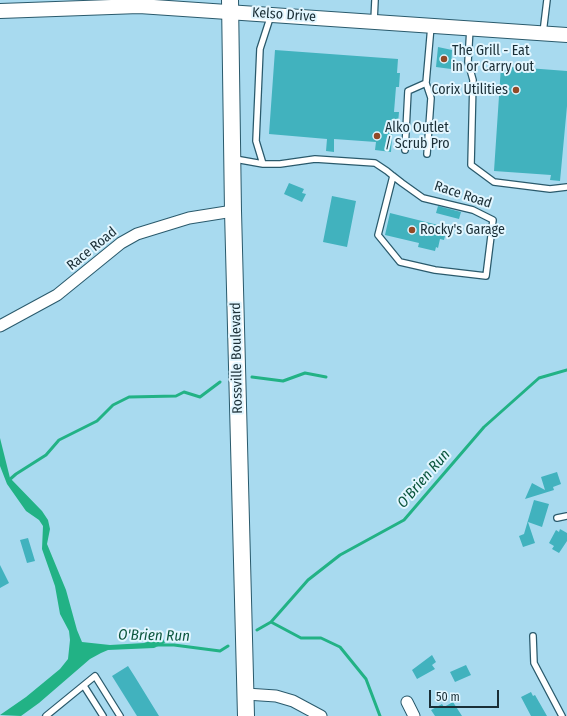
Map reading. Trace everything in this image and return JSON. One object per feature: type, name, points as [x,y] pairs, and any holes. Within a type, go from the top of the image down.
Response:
[{"type":"main road","name":"Rossville Boulevard","points":[[230,5],[233,211],[246,716]]},
{"type":"street","name":"Kelso Drive","points":[[0,11],[139,6],[230,5],[271,14],[567,35]]},
{"type":"street","name":"Race Road","points":[[0,326],[57,295],[121,243],[137,234],[189,218],[233,211]]},
{"type":"street","points":[[246,694],[276,696],[293,701],[321,716]]},
{"type":"street","points":[[407,702],[414,716]]},
{"type":"lane","points":[[374,22],[376,0]]},
{"type":"lane","points":[[544,33],[547,0]]},
{"type":"lane","points":[[263,164],[256,141],[260,49],[271,14]]},
{"type":"lane","points":[[427,154],[431,98],[426,83],[432,26]]},
{"type":"lane","points":[[470,28],[468,62],[473,80],[471,165],[494,182],[550,189],[567,188]]},
{"type":"lane","points":[[405,150],[408,91],[426,83]]},
{"type":"lane","name":"Race Road","points":[[232,159],[263,164],[280,164],[315,159],[375,163],[393,176],[423,198],[472,210],[494,220],[486,276],[435,270],[400,262],[378,235],[393,176]]},
{"type":"lane","points":[[557,518],[567,516]]},
{"type":"lane","points":[[533,636],[534,663],[562,716]]},
{"type":"lane","points":[[46,716],[95,676],[120,716]]},
{"type":"lane","points":[[84,686],[103,716]]},
{"type":"shaded area","points":[[0,438],[10,478],[42,511],[48,520],[50,529],[47,544],[66,590],[77,630],[82,642],[110,645],[144,643],[162,637],[165,643],[154,648],[108,650],[101,653],[90,659],[39,703],[21,716],[0,715],[26,697],[60,669],[68,659],[70,640],[69,631],[60,614],[55,586],[42,549],[43,526],[39,520],[26,511],[7,484],[0,466]]},
{"type":"building","name":"The Grill - Eat in or Carry out","points":[[438,47],[452,50],[451,69],[436,67]]},
{"type":"building","points":[[275,50],[398,59],[397,73],[400,73],[399,87],[396,87],[394,112],[399,112],[398,123],[393,123],[391,152],[375,150],[376,142],[334,139],[334,152],[326,151],[327,139],[269,134]]},
{"type":"building","points":[[501,66],[567,71],[567,106],[560,181],[550,180],[551,175],[494,171]]},
{"type":"building","points":[[289,183],[304,189],[302,193],[306,194],[302,202],[284,194]]},
{"type":"building","points":[[332,196],[356,201],[347,247],[323,242]]},
{"type":"building","points":[[438,206],[461,212],[459,219],[436,213]]},
{"type":"building","name":"Rocky's Garage","points":[[390,213],[438,225],[437,230],[446,232],[444,240],[440,239],[438,248],[436,247],[435,251],[418,247],[419,243],[385,235]]},
{"type":"building","points":[[557,472],[561,484],[553,487],[554,490],[525,499],[532,483],[545,490],[541,477]]},
{"type":"building","points":[[534,500],[549,504],[542,527],[528,522],[535,543],[523,547],[519,536],[524,534]]},
{"type":"building","points":[[560,529],[567,533],[567,541],[559,553],[552,549],[554,546],[549,543],[556,530],[559,532]]},
{"type":"building","points":[[28,538],[35,561],[27,563],[20,540]]},
{"type":"building","points":[[0,565],[9,583],[0,588]]},
{"type":"building","points":[[432,655],[436,662],[432,665],[435,669],[417,679],[412,670]]},
{"type":"building","points":[[466,665],[471,675],[455,682],[450,672]]},
{"type":"building","points":[[128,666],[159,716],[137,716],[112,676]]},
{"type":"building","points":[[531,692],[533,696],[535,695],[547,716],[531,716],[521,697]]},
{"type":"building","points":[[453,702],[462,716],[435,716],[431,710],[442,704],[444,707]]},
{"type":"waterway","name":"O'Brien Run","points":[[257,630],[271,622],[308,580],[340,555],[404,520],[484,427],[539,378],[567,370]]},
{"type":"waterway","points":[[252,377],[283,381],[305,373],[326,377]]},
{"type":"waterway","points":[[8,481],[16,474],[46,455],[59,440],[97,421],[113,405],[129,397],[176,396],[184,392],[200,397],[220,382]]},
{"type":"waterway","points":[[271,622],[301,638],[321,638],[340,647],[366,679],[380,716]]},
{"type":"waterway","name":"O'Brien Run","points":[[158,645],[174,645],[220,651],[228,646]]},
{"type":"place","name":"The Grill - Eat in or Carry out","points":[[444,59]]},
{"type":"place","name":"Corix Utilities","points":[[516,90]]},
{"type":"place","name":"Alko Outlet / Scrub Pro","points":[[377,136]]},
{"type":"place","name":"Rocky's Garage","points":[[412,230]]}]
